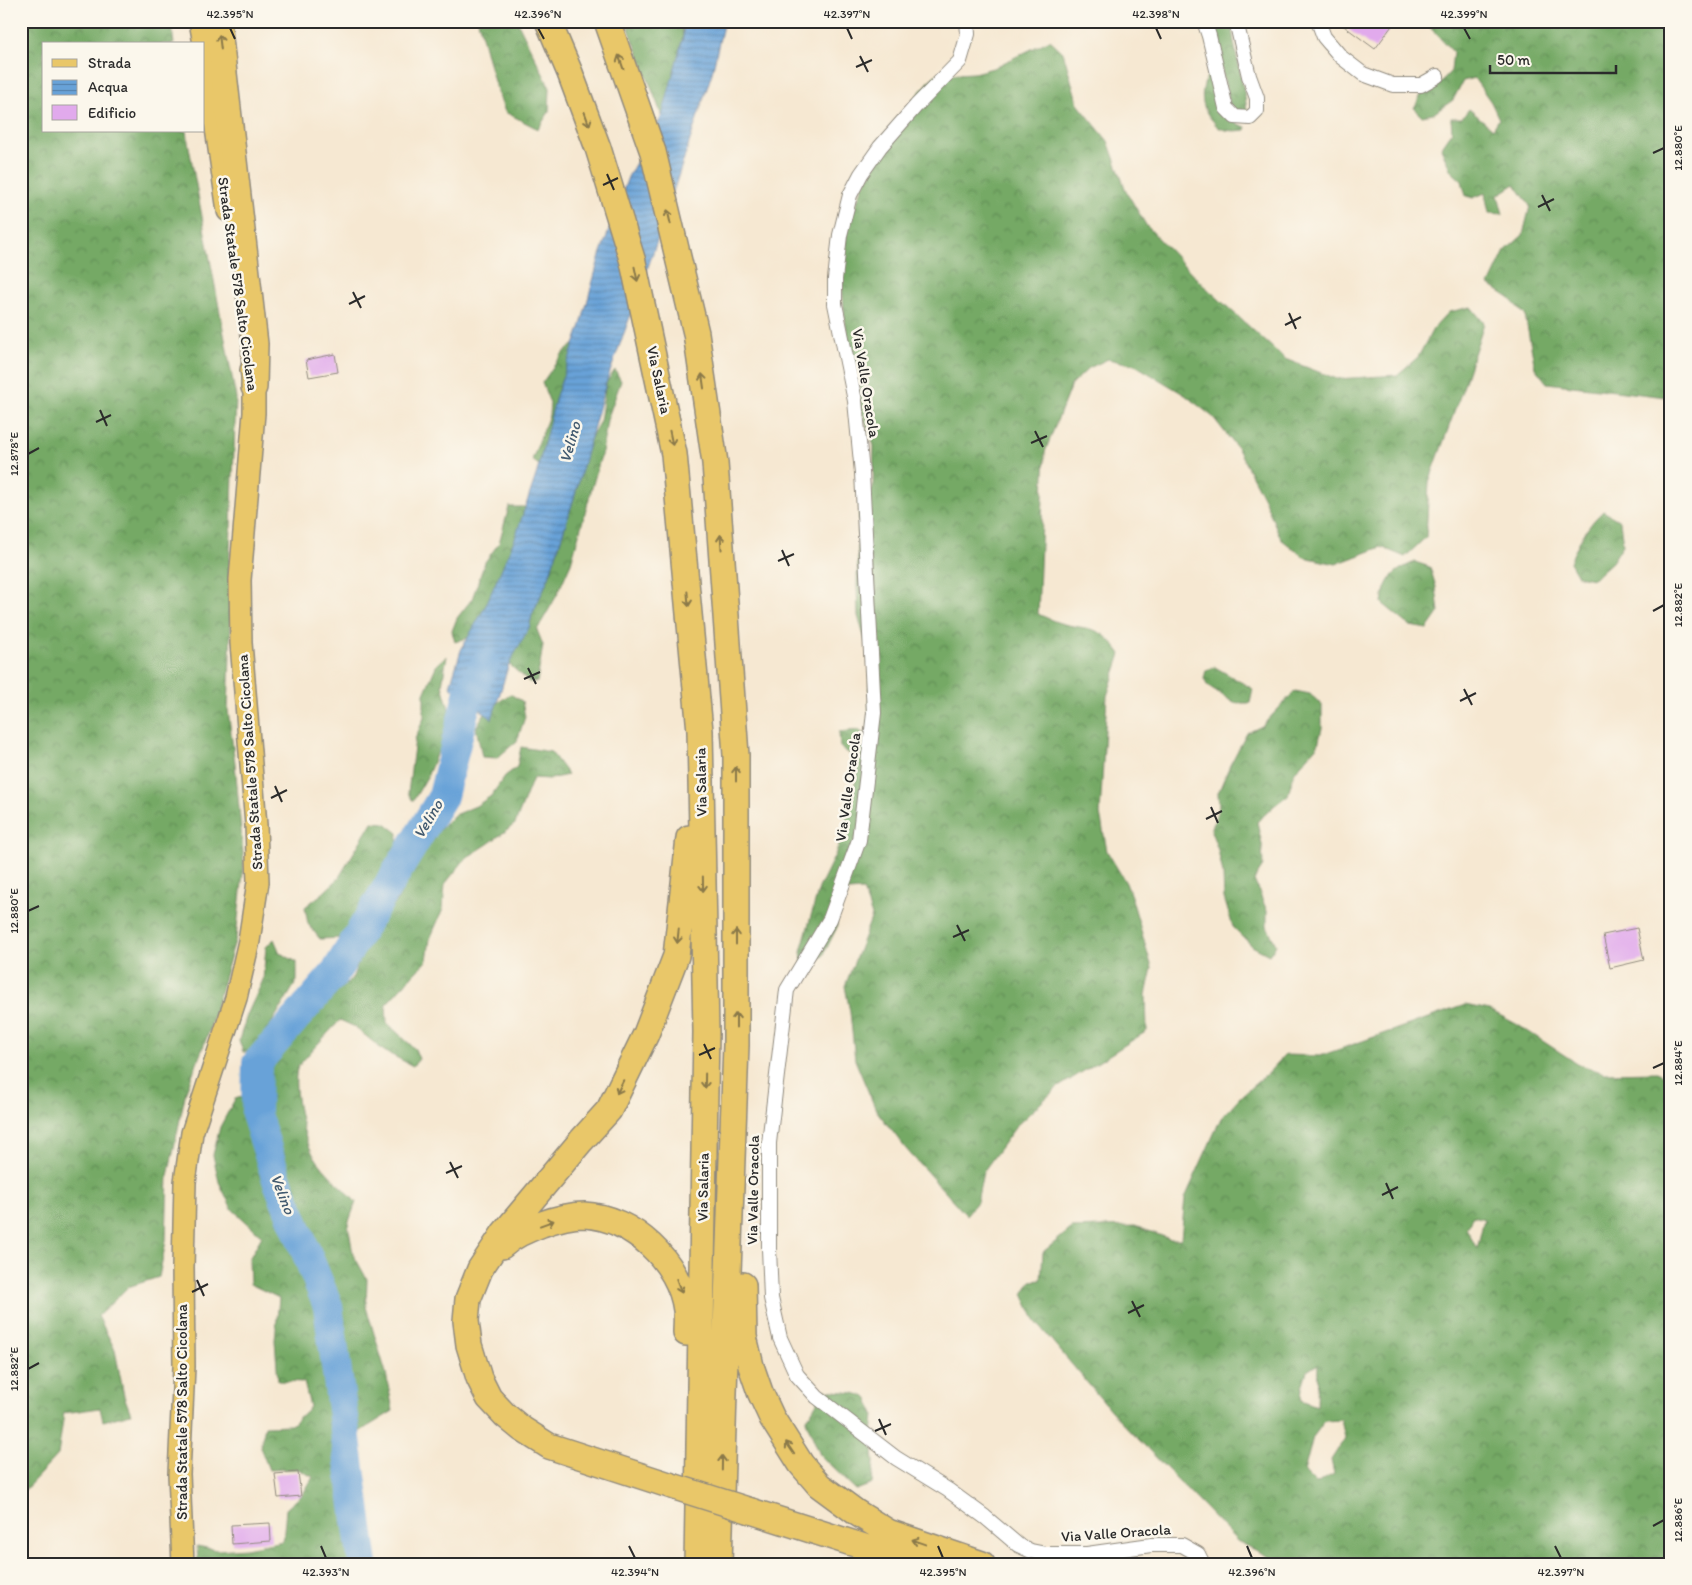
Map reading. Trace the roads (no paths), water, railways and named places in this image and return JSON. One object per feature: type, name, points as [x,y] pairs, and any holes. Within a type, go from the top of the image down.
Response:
[{"type":"highway","points":[[218,21],[256,344],[254,386]]},
{"type":"highway","points":[[534,21],[542,39],[566,62]]},
{"type":"highway","name":"Via Salaria","points":[[548,21],[566,62],[598,148],[633,262],[674,454],[700,731],[706,1032],[697,1564]]},
{"type":"highway","name":"Via Salaria","points":[[607,21],[653,152],[696,333],[715,464],[736,755],[736,1045],[720,1564]]},
{"type":"highway","points":[[700,731],[676,956],[649,1025],[609,1110],[504,1233],[480,1269],[468,1299],[466,1321],[469,1345],[479,1378],[489,1398],[522,1429],[549,1446],[918,1564]]},
{"type":"highway","points":[[736,1045],[744,1337],[751,1366],[772,1418],[801,1464],[819,1485],[857,1513],[888,1532],[982,1564]]},
{"type":"highway","points":[[490,1256],[523,1231],[560,1218],[583,1215],[608,1219],[632,1232],[655,1248],[670,1267],[680,1287],[686,1310],[689,1564]]},
{"type":"main road","name":"Strada Statale 578 Salto Cicolana","points":[[200,21],[204,42]]},
{"type":"main road","name":"Strada Statale 578 Salto Cicolana","points":[[183,1564],[179,1474],[184,1367],[183,1267],[185,1182],[192,1133],[238,989],[249,941],[258,882],[256,825],[241,643],[240,580],[254,413],[254,386],[205,51]]},
{"type":"street","name":"Via Valle Oracola","points":[[967,21],[968,34],[960,61],[916,106],[880,147],[861,174],[850,195],[840,236],[835,278],[835,304],[856,401],[862,473],[874,713],[859,840],[830,919],[787,990],[769,1143],[768,1248],[771,1298],[780,1338],[797,1375],[817,1397],[896,1458],[948,1490],[985,1516],[1018,1544],[1031,1551],[1046,1554],[1087,1554],[1150,1545],[1182,1545],[1198,1554],[1203,1564]]},
{"type":"street","points":[[1204,21],[1226,108],[1235,117],[1250,118],[1258,111],[1257,98],[1249,76],[1236,21]]},
{"type":"street","points":[[1318,21],[1324,38],[1340,57],[1363,74],[1393,85],[1421,85],[1437,76]]},
{"type":"water","points":[[684,21],[724,21],[712,73],[653,253],[606,383],[575,495],[549,577],[532,615],[529,628],[509,664],[492,719],[450,686],[461,650],[485,607],[515,538],[537,472],[556,396],[581,325],[600,255],[628,177],[662,116],[683,37]]},
{"type":"waterway","name":"Velino","points":[[363,1564],[328,1306],[277,1180],[256,1114],[257,1063],[335,973],[443,796],[468,695],[485,664]]}]
